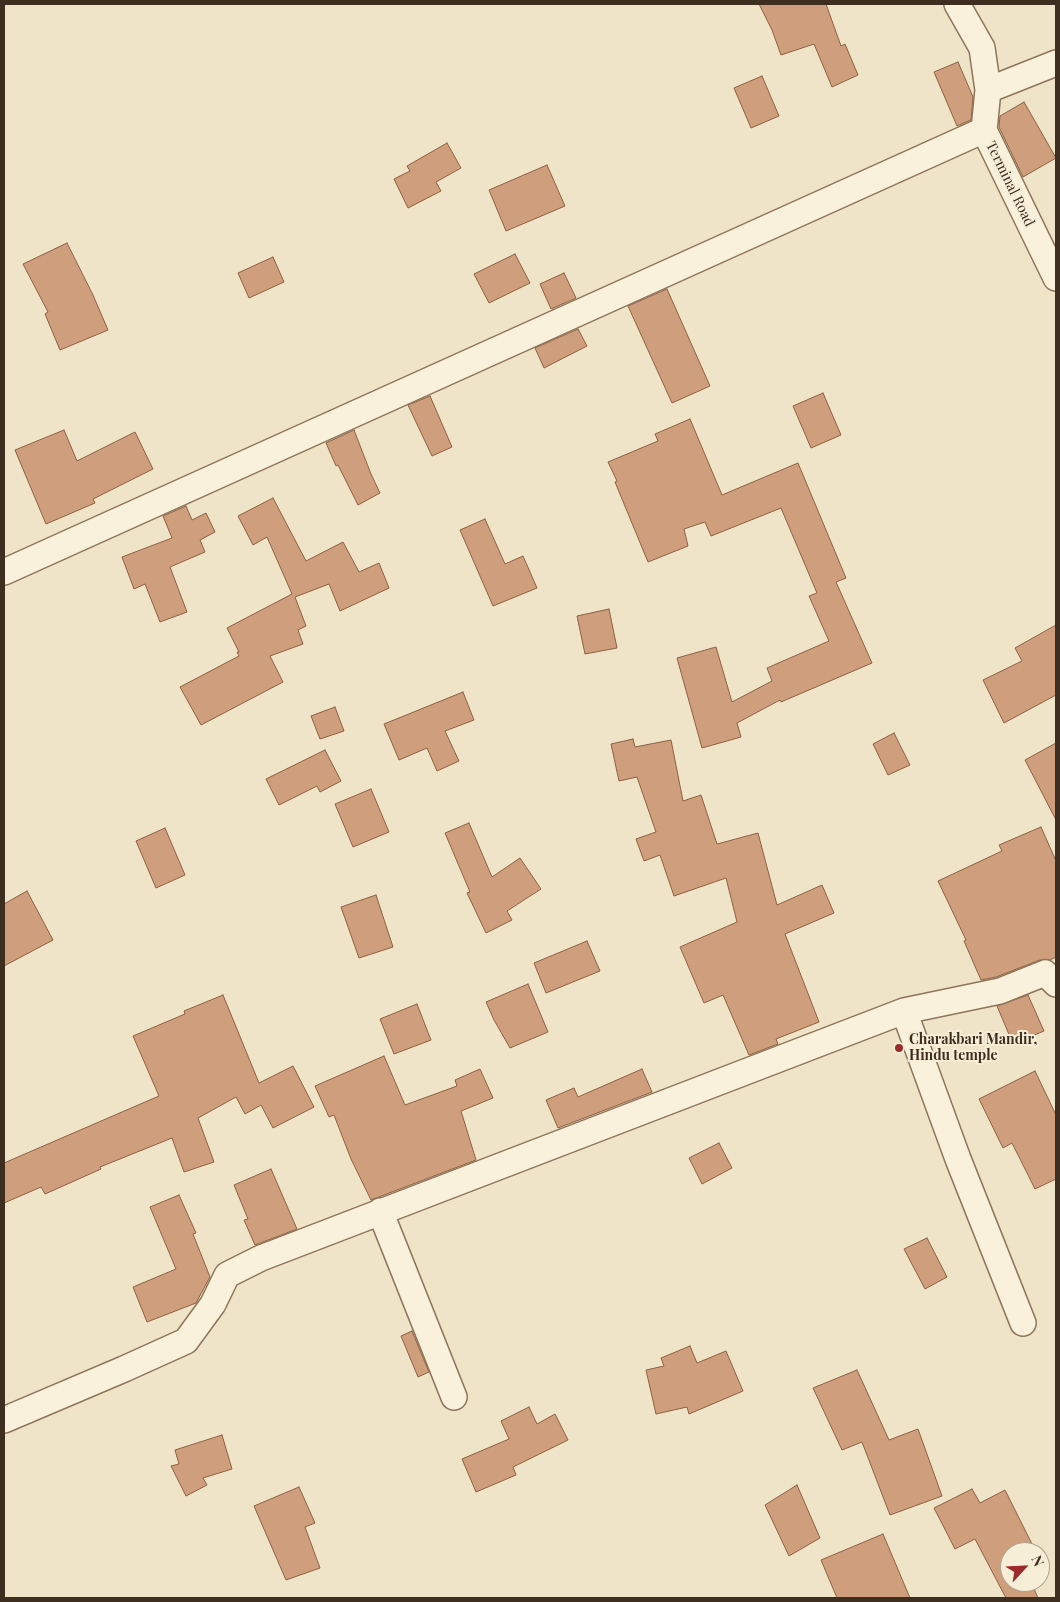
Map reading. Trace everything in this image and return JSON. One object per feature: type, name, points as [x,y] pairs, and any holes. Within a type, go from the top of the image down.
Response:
[{"type":"street","name":"Terminal Road","points":[[957,4],[982,48],[988,90],[984,130],[1056,278]]},
{"type":"street","points":[[988,90],[1056,63]]},
{"type":"street","points":[[4,572],[984,130]]},
{"type":"street","points":[[4,1420],[186,1341],[213,1304],[227,1275],[261,1258],[904,1011],[1000,991],[1045,973],[1056,984]]},
{"type":"street","points":[[904,1011],[958,1158],[1024,1323]]},
{"type":"street","points":[[380,1211],[454,1397]]},
{"type":"building","points":[[759,4],[826,4],[841,46],[845,44],[858,75],[832,87],[814,44],[781,55],[772,30]]},
{"type":"building","points":[[958,62],[973,97],[971,120],[957,126],[934,72]]},
{"type":"building","points":[[762,76],[779,116],[751,128],[734,88]]},
{"type":"building","points":[[1024,102],[1056,158],[1023,177],[999,127],[1000,116]]},
{"type":"building","points":[[447,143],[461,168],[436,182],[441,191],[408,208],[394,179],[410,171],[407,166]]},
{"type":"building","points":[[547,165],[565,206],[506,231],[489,190]]},
{"type":"building","points":[[67,243],[108,330],[60,350],[45,314],[48,312],[23,264]]},
{"type":"building","points":[[515,254],[530,283],[489,303],[474,274]]},
{"type":"building","points":[[273,257],[284,282],[249,298],[238,273]]},
{"type":"building","points":[[564,273],[576,298],[551,309],[540,284]]},
{"type":"building","points":[[667,289],[710,386],[672,403],[628,306]]},
{"type":"building","points":[[578,329],[587,346],[544,368],[535,348]]},
{"type":"building","points":[[823,393],[841,435],[811,448],[793,406]]},
{"type":"building","points":[[430,396],[452,447],[432,456],[408,405]]},
{"type":"building","points":[[690,419],[722,495],[798,463],[846,578],[836,582],[872,663],[781,702],[780,700],[737,723],[741,737],[702,748],[677,658],[716,647],[732,702],[772,681],[767,668],[829,641],[809,596],[817,593],[781,508],[711,536],[705,522],[684,529],[688,546],[648,562],[608,462],[658,441],[655,434]]},
{"type":"building","points":[[64,430],[77,461],[135,432],[153,469],[93,499],[95,503],[46,524],[15,450]]},
{"type":"building","points":[[354,430],[380,493],[358,505],[338,465],[336,466],[326,443]]},
{"type":"building","points":[[273,498],[306,561],[343,542],[359,572],[379,563],[389,588],[340,611],[329,584],[295,597],[306,626],[298,630],[303,644],[270,656],[283,682],[201,725],[180,687],[239,656],[237,652],[239,652],[227,628],[292,594],[267,537],[253,545],[238,516]]},
{"type":"building","points":[[186,506],[192,520],[206,513],[215,532],[200,540],[205,552],[170,567],[187,612],[160,622],[145,584],[134,589],[122,557],[172,538],[163,516]]},
{"type":"building","points":[[485,519],[505,564],[523,556],[537,588],[493,606],[460,530]]},
{"type":"building","points":[[609,609],[617,648],[585,654],[577,616]]},
{"type":"building","points":[[1056,625],[1056,695],[1004,723],[983,680],[1022,661],[1015,648]]},
{"type":"building","points":[[463,692],[474,720],[445,731],[459,761],[437,771],[427,748],[399,760],[384,724]]},
{"type":"building","points":[[335,707],[344,731],[320,739],[311,716]]},
{"type":"building","points":[[894,733],[910,765],[888,775],[873,744]]},
{"type":"building","points":[[633,739],[635,747],[671,740],[683,801],[701,795],[717,844],[758,833],[777,905],[822,885],[834,913],[785,934],[819,1022],[776,1039],[778,1044],[749,1055],[723,995],[704,1003],[680,947],[737,922],[726,878],[674,896],[660,855],[644,861],[636,839],[656,832],[637,777],[619,781],[611,744]]},
{"type":"building","points":[[1056,743],[1056,820],[1025,760]]},
{"type":"building","points":[[325,750],[341,781],[320,792],[317,786],[279,805],[266,779]]},
{"type":"building","points":[[371,789],[389,832],[353,847],[335,804]]},
{"type":"building","points":[[469,823],[492,877],[520,858],[541,889],[507,911],[512,920],[486,933],[467,893],[470,892],[445,833]]},
{"type":"building","points":[[1041,827],[1056,861],[1056,957],[1050,960],[1040,960],[996,977],[981,980],[964,941],[966,940],[938,881],[1002,851],[999,845]]},
{"type":"building","points":[[165,828],[185,875],[156,888],[136,841]]},
{"type":"building","points":[[27,891],[53,940],[4,966],[4,904]]},
{"type":"building","points":[[376,895],[393,947],[359,958],[341,907]]},
{"type":"building","points":[[587,941],[600,971],[546,993],[534,963]]},
{"type":"building","points":[[528,984],[548,1032],[510,1048],[486,1002]]},
{"type":"building","points":[[223,995],[259,1083],[293,1066],[314,1107],[273,1128],[261,1105],[245,1114],[236,1097],[198,1118],[214,1162],[184,1172],[172,1138],[100,1167],[101,1169],[45,1194],[41,1187],[4,1203],[4,1163],[159,1096],[133,1036],[185,1014],[184,1011]]},
{"type":"building","points":[[1028,995],[1044,1031],[1013,1044],[997,1006]]},
{"type":"building","points":[[417,1004],[431,1040],[394,1054],[380,1019]]},
{"type":"building","points":[[384,1056],[405,1105],[457,1086],[455,1080],[480,1069],[493,1098],[461,1111],[476,1160],[371,1200],[351,1159],[334,1115],[329,1117],[315,1086]]},
{"type":"building","points":[[642,1069],[652,1092],[558,1128],[546,1100],[574,1088],[578,1097]]},
{"type":"building","points":[[1035,1071],[1056,1115],[1056,1179],[1035,1189],[1012,1143],[1003,1148],[979,1099]]},
{"type":"building","points":[[719,1143],[732,1168],[702,1184],[689,1158]]},
{"type":"building","points":[[271,1169],[297,1229],[255,1245],[244,1220],[248,1219],[234,1185]]},
{"type":"building","points":[[179,1195],[196,1233],[193,1234],[210,1277],[196,1303],[147,1322],[133,1287],[176,1269],[150,1207]]},
{"type":"building","points":[[927,1238],[947,1277],[925,1289],[904,1249]]},
{"type":"building","points":[[412,1331],[429,1372],[418,1377],[401,1336]]},
{"type":"building","points":[[690,1346],[697,1363],[726,1351],[743,1391],[689,1414],[687,1407],[656,1414],[646,1370],[664,1366],[661,1358]]},
{"type":"building","points":[[857,1370],[889,1440],[918,1429],[942,1496],[890,1515],[862,1442],[842,1450],[813,1388]]},
{"type":"building","points":[[529,1407],[537,1424],[555,1414],[568,1440],[513,1467],[516,1475],[476,1492],[462,1459],[509,1439],[501,1421]]},
{"type":"building","points":[[222,1435],[232,1469],[203,1478],[207,1485],[186,1496],[171,1466],[179,1464],[175,1450]]},
{"type":"building","points":[[797,1485],[820,1538],[789,1556],[765,1505]]},
{"type":"building","points":[[299,1487],[315,1523],[305,1527],[320,1568],[286,1580],[254,1506]]},
{"type":"building","points":[[972,1489],[980,1503],[1005,1490],[1031,1542],[1000,1542],[1000,1587],[975,1539],[955,1549],[934,1508]]},
{"type":"building","points":[[883,1534],[910,1598],[837,1598],[821,1560]]},
{"type":"building","points":[[1003,1592],[1035,1592],[1038,1598],[1006,1598]]},
{"type":"place","name":"Charakbari Mandir, Hindu temple","points":[[899,1048]]}]
